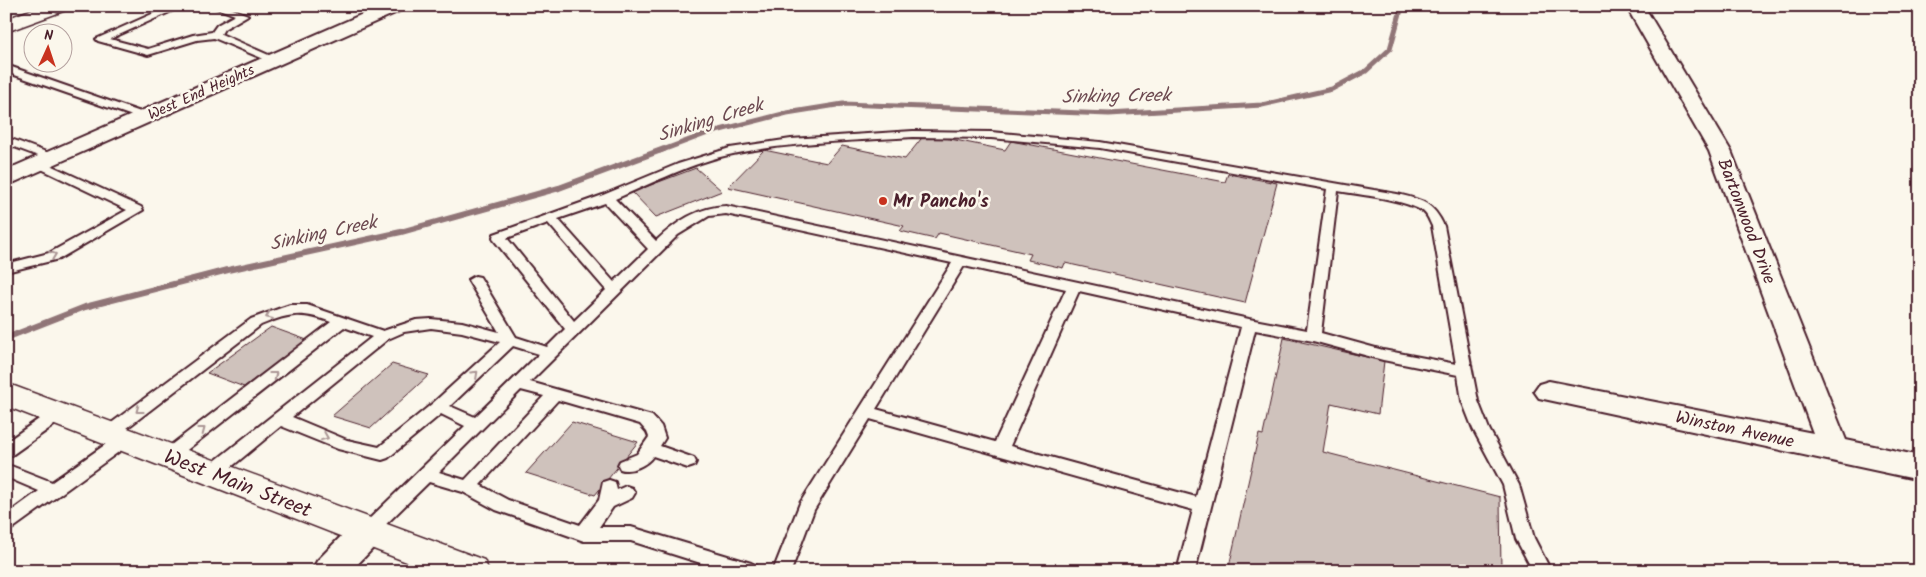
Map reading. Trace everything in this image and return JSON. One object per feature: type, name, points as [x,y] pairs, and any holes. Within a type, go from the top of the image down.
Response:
[{"type":"main road","points":[[10,22],[59,6]]},
{"type":"main road","name":"West Main Street","points":[[6,394],[471,571]]},
{"type":"street","name":"West End Heights","points":[[6,179],[396,6]]},
{"type":"street","name":"Bartonwood Drive","points":[[1635,6],[1720,151],[1834,449]]},
{"type":"street","name":"Winston Avenue","points":[[1549,391],[1920,468]]},
{"type":"street","points":[[329,571],[367,532]]},
{"type":"lane","points":[[179,6],[101,39],[148,52],[196,37],[215,35],[275,60]]},
{"type":"lane","points":[[215,6],[243,15],[220,27],[215,35]]},
{"type":"lane","points":[[6,68],[145,117]]},
{"type":"lane","points":[[574,330],[499,237],[607,198],[682,167],[730,151],[791,142],[913,134],[991,135],[1100,145],[1396,198],[1425,207],[1432,213],[1438,226],[1470,402],[1481,429],[1511,486],[1525,539],[1542,571]]},
{"type":"lane","points":[[6,268],[54,256],[137,210],[7,141]]},
{"type":"lane","points":[[1313,336],[1333,186]]},
{"type":"lane","points":[[607,198],[656,249]]},
{"type":"lane","points":[[367,532],[673,232],[715,209],[1074,287],[1313,336],[1383,355],[1464,372]]},
{"type":"lane","points":[[550,218],[614,290]]},
{"type":"lane","points":[[782,571],[806,508],[960,261]]},
{"type":"lane","points":[[475,280],[511,340]]},
{"type":"lane","points":[[1000,449],[1074,287]]},
{"type":"lane","points":[[6,524],[54,490],[116,436],[256,322],[280,311],[301,308],[383,336]]},
{"type":"lane","points":[[168,456],[342,321]]},
{"type":"lane","points":[[212,473],[383,336],[419,323],[440,323],[511,340],[551,353]]},
{"type":"lane","points":[[1186,571],[1249,324]]},
{"type":"lane","points":[[280,419],[344,445],[382,454],[439,407],[511,340]]},
{"type":"lane","points":[[519,384],[646,420],[655,430],[657,438],[646,459]]},
{"type":"lane","points":[[468,487],[555,394]]},
{"type":"lane","points":[[439,407],[476,424]]},
{"type":"lane","points":[[866,412],[1203,506]]},
{"type":"lane","points":[[6,450],[58,414]]},
{"type":"lane","points":[[626,465],[646,459],[688,462]]},
{"type":"lane","points":[[6,470],[54,490]]},
{"type":"lane","points":[[427,474],[468,487],[502,505],[584,534],[632,534],[751,571]]},
{"type":"lane","points":[[584,534],[608,494],[626,493]]},
{"type":"building","points":[[925,134],[1005,150],[1011,141],[1225,182],[1228,174],[1277,183],[1245,303],[1065,263],[1063,268],[1028,260],[1031,254],[939,233],[935,239],[900,231],[904,226],[728,187],[764,150],[827,163],[842,146],[905,159]]},
{"type":"building","points":[[696,168],[722,191],[656,217],[632,192]]},
{"type":"building","points":[[271,327],[307,340],[244,387],[207,373]]},
{"type":"building","points":[[1284,338],[1384,361],[1378,414],[1331,403],[1323,452],[1500,497],[1501,571],[1228,571],[1259,434],[1263,435]]},
{"type":"building","points":[[392,364],[429,375],[371,428],[332,416]]},
{"type":"building","points":[[572,422],[638,442],[595,495],[526,473]]},
{"type":"waterway","name":"Sinking Creek","points":[[660,151],[708,133],[787,113],[843,104],[1109,114],[1262,105],[1332,89],[1366,71],[1390,49],[1402,6]]},
{"type":"waterway","name":"Sinking Creek","points":[[6,338],[85,307],[228,270],[401,232],[559,188],[664,149]]},
{"type":"place","name":"Mr Pancho's","points":[[883,201]]}]
